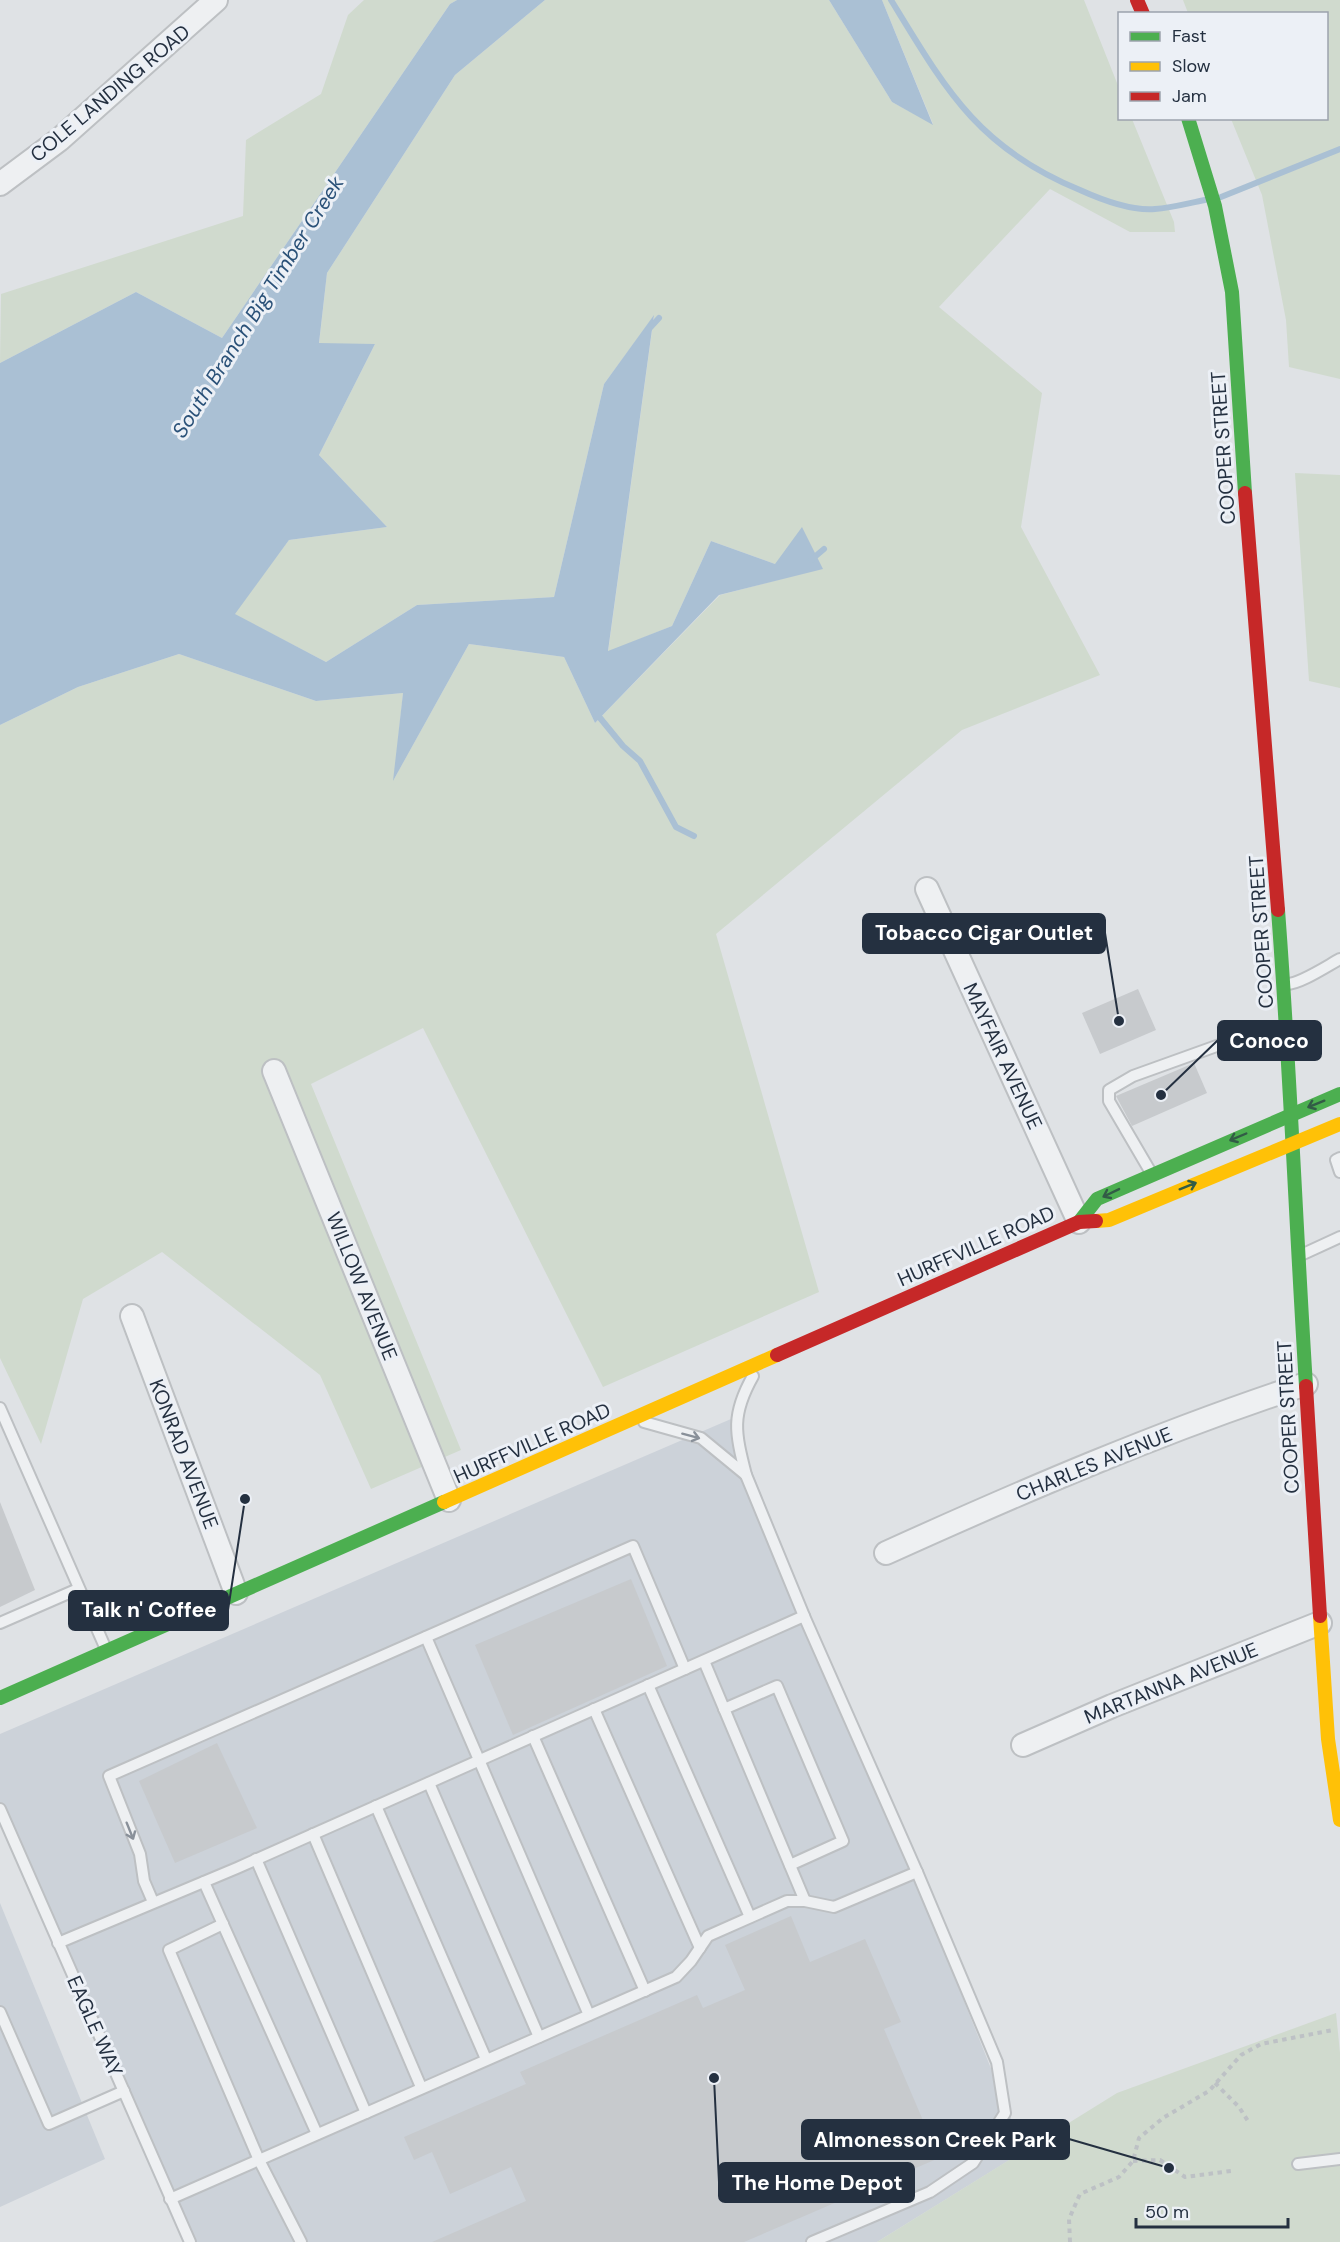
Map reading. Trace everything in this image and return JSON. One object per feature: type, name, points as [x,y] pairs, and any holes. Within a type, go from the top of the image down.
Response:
[{"type":"main road","name":"COOPER STREET","points":[[1189,120],[1215,206],[1232,292],[1236,372],[1288,1034],[1292,1114],[1291,1144],[1320,1623],[1329,1739],[1340,1821]]},
{"type":"main road","name":"HURFFVILLE ROAD","points":[[1078,1222],[1097,1199],[1151,1173],[1340,1094]]},
{"type":"main road","name":"HURFFVILLE ROAD","points":[[0,1698],[1078,1222],[1109,1220],[1340,1124]]},
{"type":"street","name":"COLE LANDING ROAD","points":[[0,184],[59,140],[216,0]]},
{"type":"street","name":"MAYFAIR AVENUE","points":[[927,890],[1078,1222]]},
{"type":"street","name":"WILLOW AVENUE","points":[[274,1071],[449,1500]]},
{"type":"street","name":"KONRAD AVENUE","points":[[132,1316],[237,1593]]},
{"type":"street","name":"CHARLES AVENUE","points":[[885,1553],[989,1506],[1223,1411],[1306,1384]]},
{"type":"street","name":"MARTANNA AVENUE","points":[[1023,1745],[1112,1706],[1320,1623]]},
{"type":"lane","points":[[1284,984],[1298,984],[1313,972],[1340,959]]},
{"type":"lane","points":[[1151,1173],[1109,1101],[1109,1090],[1134,1076],[1236,1039],[1288,1034]]},
{"type":"lane","points":[[1340,1158],[1336,1160],[1340,1172]]},
{"type":"lane","points":[[1298,1256],[1340,1236]]},
{"type":"lane","points":[[760,1364],[737,1407],[737,1428],[746,1475],[804,1616],[917,1872],[997,2062],[1005,2113],[972,2163],[930,2192],[812,2242]]},
{"type":"lane","points":[[0,1407],[78,1589],[107,1650]]},
{"type":"lane","points":[[635,1419],[701,1438],[746,1475]]},
{"type":"lane","points":[[153,1902],[144,1881],[140,1854],[109,1776],[633,1546],[684,1669]]},
{"type":"lane","points":[[0,1623],[78,1589]]},
{"type":"lane","points":[[58,1943],[204,1882],[804,1616]]},
{"type":"lane","points":[[426,1637],[589,2015]]},
{"type":"lane","points":[[704,1661],[805,1901]]},
{"type":"lane","points":[[648,1685],[750,1917]]},
{"type":"lane","points":[[724,1709],[777,1686],[843,1841],[790,1864]]},
{"type":"lane","points":[[594,1709],[700,1948]]},
{"type":"lane","points":[[533,1736],[645,1990]]},
{"type":"lane","points":[[429,1783],[539,2037]]},
{"type":"lane","points":[[376,1806],[486,2059]]},
{"type":"lane","name":"EAGLE WAY","points":[[0,1809],[189,2242]]},
{"type":"lane","points":[[313,1834],[421,2087]]},
{"type":"lane","points":[[256,1859],[366,2113]]},
{"type":"lane","points":[[171,2199],[421,2087],[676,1977],[708,1936],[750,1917],[787,1901],[805,1901],[834,1907],[917,1872]]},
{"type":"lane","points":[[204,1882],[317,2134]]},
{"type":"lane","points":[[223,1924],[169,1950],[260,2160],[301,2242]]},
{"type":"lane","points":[[0,2012],[49,2124],[124,2091]]},
{"type":"lane","points":[[1298,2164],[1340,2159]]},
{"type":"path","points":[[1070,2242],[1069,2218],[1080,2194],[1119,2177],[1133,2161],[1139,2138],[1163,2118],[1209,2091],[1241,2055],[1262,2044],[1334,2030]]},
{"type":"path","points":[[1215,2083],[1239,2107],[1248,2121]]},
{"type":"path","points":[[1133,2161],[1160,2160],[1185,2177],[1231,2171]]},
{"type":"shaded area","points":[[364,0],[457,0],[450,4],[222,338],[136,292],[0,363],[1,294],[243,216],[246,140],[321,94],[348,15]]},
{"type":"shaded area","points":[[545,0],[829,0],[892,102],[933,124],[882,0],[1084,0],[1118,85],[1118,120],[1132,120],[1174,222],[1175,232],[1130,232],[1050,189],[939,307],[1042,393],[1021,527],[1100,675],[962,730],[716,934],[819,1292],[603,1387],[423,1028],[311,1084],[461,1450],[371,1489],[320,1375],[162,1252],[83,1299],[41,1444],[0,1358],[0,725],[78,687],[179,654],[316,701],[403,693],[394,779],[469,644],[564,657],[595,723],[720,595],[823,568],[775,564],[711,541],[672,626],[608,652],[654,316],[604,384],[554,597],[417,605],[326,662],[234,614],[289,540],[387,527],[319,455],[375,344],[319,344],[327,273],[455,75]]},
{"type":"shaded area","points":[[1183,0],[1340,0],[1340,379],[1289,367],[1286,320],[1262,195],[1231,120],[1328,120],[1328,12],[1188,12]]},
{"type":"shaded area","points":[[1295,473],[1340,475],[1340,688],[1309,681]]},
{"type":"shaded area","points":[[731,1419],[1024,2151],[877,2242],[190,2242],[0,1809],[0,1734]]},
{"type":"shaded area","points":[[0,1903],[105,2159],[0,2207]]},
{"type":"shaded area","points":[[1336,2013],[1340,2053],[1340,2242],[877,2242],[1117,2093]]},
{"type":"water","points":[[457,0],[545,0],[455,75],[327,273],[319,343],[375,344],[319,455],[387,527],[289,540],[235,614],[326,662],[417,605],[554,597],[604,384],[654,315],[608,651],[672,626],[711,541],[775,564],[802,527],[823,569],[719,595],[595,723],[564,657],[469,644],[393,781],[403,693],[316,701],[179,654],[78,687],[0,725],[0,363],[136,292],[222,338],[450,4]]},
{"type":"water","points":[[829,0],[882,0],[933,125],[892,102]]},
{"type":"building","points":[[1138,989],[1156,1030],[1100,1054],[1082,1013]]},
{"type":"building","points":[[1194,1063],[1207,1093],[1132,1126],[1116,1096]]},
{"type":"building","points":[[0,1502],[35,1590],[0,1607]]},
{"type":"building","points":[[631,1579],[667,1666],[513,1735],[475,1645]]},
{"type":"building","points":[[217,1743],[257,1828],[175,1863],[139,1781]]},
{"type":"building","points":[[791,1916],[810,1962],[865,1939],[901,2022],[884,2029],[939,2158],[744,2242],[432,2242],[526,2201],[511,2167],[450,2194],[432,2152],[414,2160],[404,2137],[526,2084],[520,2072],[697,1995],[703,2008],[745,1990],[725,1945]]},
{"type":"waterway","name":"South Branch Big Timber Creek","points":[[891,0],[948,89],[990,135],[1015,155],[1080,190],[1127,207],[1155,209],[1205,200]]},
{"type":"waterway","name":"South Branch Big Timber Creek","points":[[1221,197],[1340,149]]},
{"type":"waterway","points":[[648,330],[659,318]]},
{"type":"waterway","points":[[811,560],[824,549]]},
{"type":"waterway","points":[[596,713],[623,746],[640,761],[676,827],[694,836]]},
{"type":"traffic: fast","points":[[1189,120],[1215,206],[1232,292],[1245,493]]},
{"type":"traffic: fast","points":[[1278,910],[1306,1386]]},
{"type":"traffic: fast","points":[[1079,1222],[1097,1199],[1340,1094]]},
{"type":"traffic: fast","points":[[0,1698],[444,1502]]},
{"type":"traffic: slow","points":[[1096,1221],[1109,1220],[1340,1124]]},
{"type":"traffic: slow","points":[[444,1502],[777,1355]]},
{"type":"traffic: slow","points":[[1320,1616],[1328,1739],[1340,1820]]},
{"type":"traffic: jam","points":[[1137,0],[1142,12]]},
{"type":"traffic: jam","points":[[1245,493],[1278,910]]},
{"type":"traffic: jam","points":[[777,1355],[1079,1222],[1096,1221]]},
{"type":"traffic: jam","points":[[1306,1386],[1320,1616]]},
{"type":"place","name":"Tobacco Cigar Outlet","points":[[1119,1021]]},
{"type":"place","name":"Conoco","points":[[1161,1095]]},
{"type":"place","name":"Talk n' Coffee","points":[[245,1499]]},
{"type":"place","name":"The Home Depot","points":[[714,2078]]},
{"type":"place","name":"Almonesson Creek Park","points":[[1169,2168]]}]
